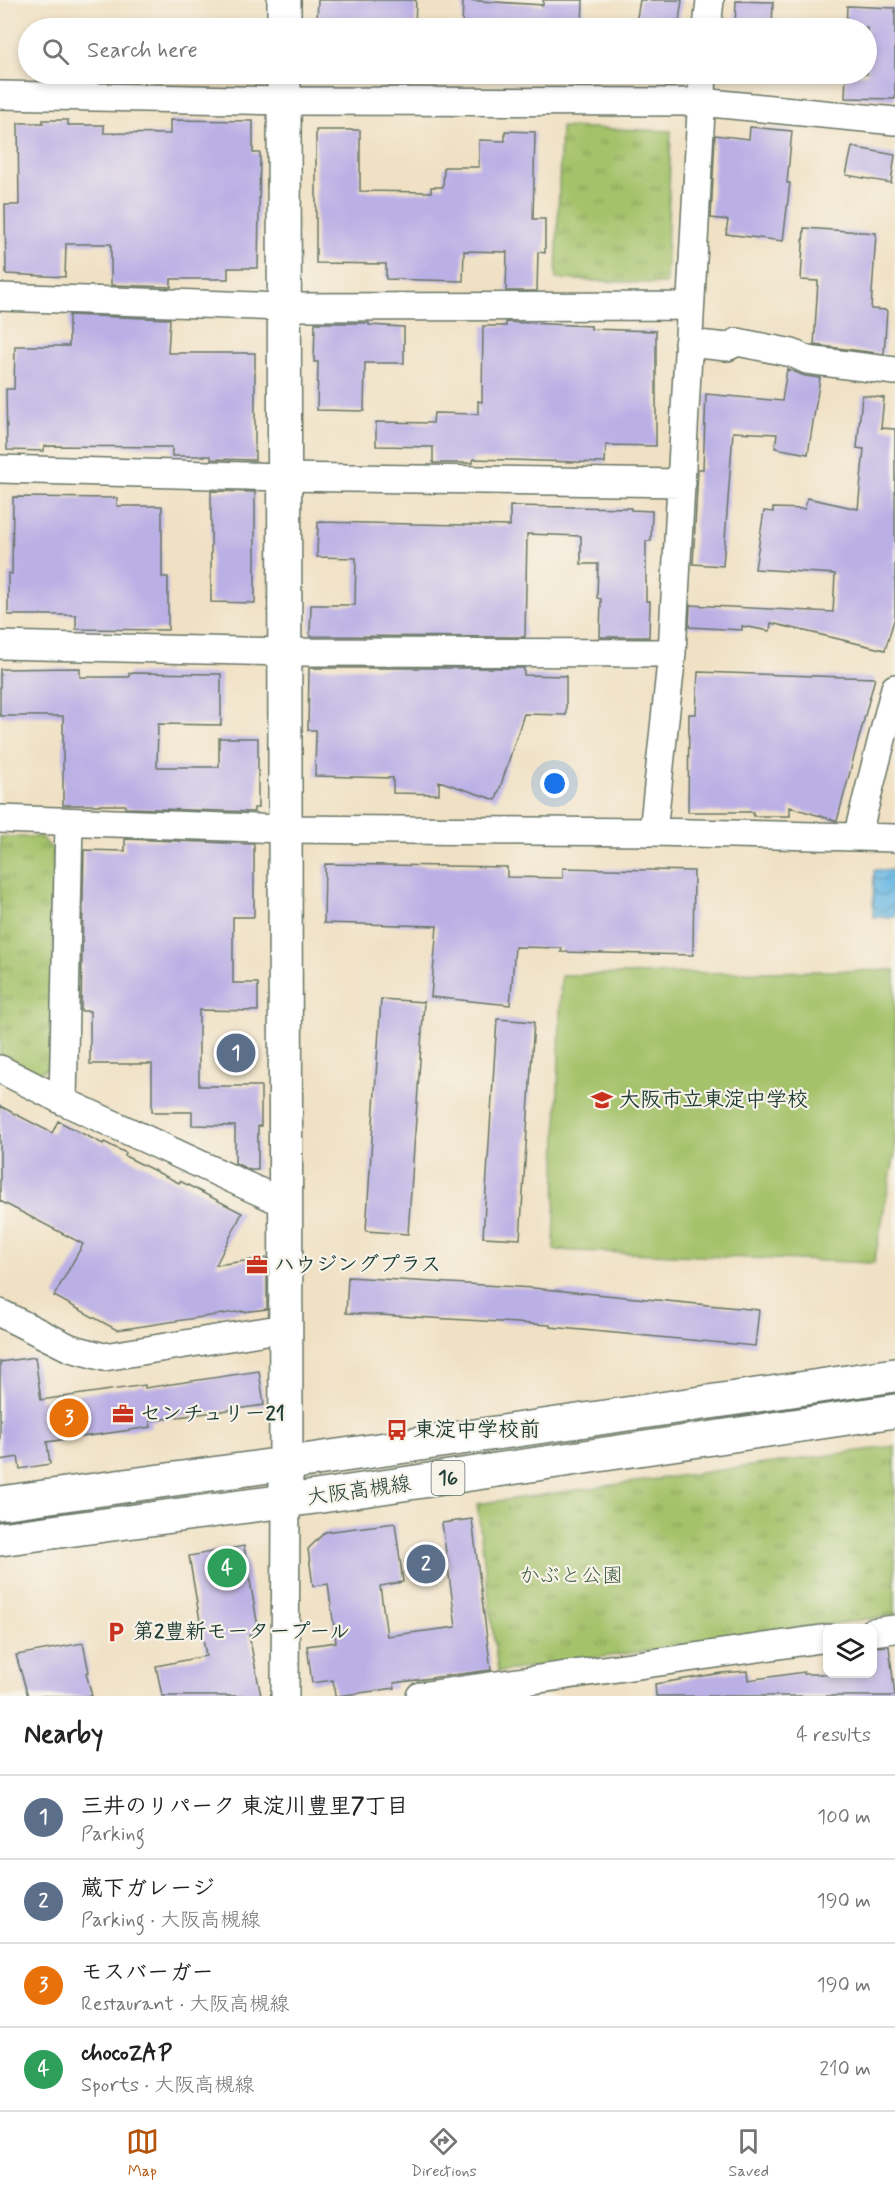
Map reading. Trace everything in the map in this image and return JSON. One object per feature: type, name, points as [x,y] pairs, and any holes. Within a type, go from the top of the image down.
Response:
[{"type":"main road","points":[[284,0],[284,18]]},
{"type":"main road","points":[[284,87],[286,1501]]},
{"type":"main road","name":"大阪高槻線","points":[[0,1503],[895,1374]]},
{"type":"main road","name":"大阪高槻線","points":[[0,1539],[587,1458],[895,1411]]},
{"type":"street","points":[[708,18],[710,0]]},
{"type":"street","points":[[653,832],[672,652],[702,84]]},
{"type":"street","points":[[0,95],[284,87],[700,102],[895,120]]},
{"type":"street","points":[[0,297],[283,307],[689,306]]},
{"type":"street","points":[[688,343],[727,347],[736,342],[792,353],[807,360],[895,371]]},
{"type":"street","points":[[0,469],[283,477],[682,483]]},
{"type":"street","points":[[0,645],[283,652],[672,652]]},
{"type":"street","points":[[857,837],[895,688]]},
{"type":"street","points":[[0,819],[284,829],[653,832],[895,838]]},
{"type":"street","points":[[63,1101],[69,822]]},
{"type":"street","points":[[0,1069],[63,1101],[284,1203]]},
{"type":"street","points":[[0,1313],[70,1348],[104,1357],[285,1328]]},
{"type":"street","points":[[285,1696],[286,1501]]},
{"type":"street","points":[[877,1631],[895,1629]]},
{"type":"street","points":[[420,1696],[484,1692],[823,1639]]},
{"type":"green space","points":[[561,127],[671,131],[666,284],[556,279]]},
{"type":"green space","points":[[0,837],[41,837],[53,850],[54,1064],[39,1073],[0,1054]]},
{"type":"green space","points":[[895,970],[895,1153],[874,1263],[554,1250],[561,975]]},
{"type":"green space","name":"かぶと公園","points":[[895,1446],[895,1615],[498,1672],[477,1504]]},
{"type":"water","points":[[874,870],[895,870],[895,917],[873,917]]},
{"type":"building","points":[[318,0],[416,0],[415,18],[317,18]]},
{"type":"building","points":[[463,0],[543,5],[543,0],[583,0],[582,18],[462,18]]},
{"type":"building","points":[[640,0],[682,0],[679,18],[637,18]]},
{"type":"building","points":[[736,1],[773,2],[772,18],[735,18]]},
{"type":"building","points":[[847,6],[895,8],[895,99],[845,98],[846,84],[877,84],[877,18],[846,18]]},
{"type":"building","points":[[43,120],[68,120],[68,125],[104,125],[104,133],[170,134],[170,120],[253,121],[253,153],[260,153],[258,268],[228,268],[228,279],[171,279],[171,287],[111,285],[111,244],[66,244],[65,277],[6,274],[5,205],[19,205],[18,123],[43,123]]},
{"type":"building","points":[[750,127],[792,131],[787,183],[790,183],[783,241],[726,234],[728,220],[711,218],[715,135],[749,139]]},
{"type":"building","points":[[316,130],[360,130],[360,191],[431,192],[431,187],[443,187],[444,167],[479,167],[479,140],[505,141],[505,131],[535,132],[533,219],[545,219],[545,253],[538,252],[537,291],[506,291],[507,252],[464,251],[463,281],[386,279],[386,264],[316,263]]},
{"type":"building","points":[[852,147],[895,155],[891,183],[846,175]]},
{"type":"building","points":[[804,228],[876,233],[871,309],[887,310],[884,354],[814,345],[818,281],[801,280]]},
{"type":"building","points":[[69,315],[170,319],[168,353],[255,353],[255,460],[211,459],[211,456],[172,456],[172,447],[44,446],[44,451],[7,450],[6,389],[14,389],[15,346],[69,346]]},
{"type":"building","points":[[506,322],[591,326],[591,329],[656,331],[656,446],[606,445],[605,463],[473,459],[473,463],[433,463],[433,447],[376,446],[376,422],[433,423],[434,413],[478,414],[478,401],[482,402],[483,326],[506,326]]},
{"type":"building","points":[[315,323],[369,323],[369,325],[404,327],[404,363],[365,363],[364,411],[317,410],[318,362],[314,362]]},
{"type":"building","points":[[787,369],[805,376],[820,378],[808,454],[775,448],[777,434],[733,432],[723,566],[693,564],[698,469],[703,469],[706,394],[782,401]]},
{"type":"building","points":[[862,395],[884,398],[881,428],[895,429],[895,617],[885,650],[771,623],[770,631],[742,626],[742,630],[689,627],[690,605],[833,612],[835,574],[755,569],[764,511],[773,512],[773,508],[805,509],[807,498],[858,509],[864,449],[857,448]]},
{"type":"building","points":[[211,491],[255,492],[255,603],[211,602]]},
{"type":"building","points":[[13,497],[117,498],[117,506],[162,506],[162,577],[168,577],[168,630],[76,629],[76,615],[8,615],[8,573],[12,574]]},
{"type":"building","points":[[510,506],[631,508],[631,510],[652,511],[651,541],[646,541],[646,601],[650,601],[649,637],[600,637],[601,599],[597,598],[598,564],[581,564],[581,536],[527,534],[525,637],[310,636],[311,605],[355,605],[356,558],[317,557],[318,522],[510,526]]},
{"type":"building","points":[[80,668],[80,677],[129,677],[129,673],[221,674],[221,725],[158,724],[157,767],[219,767],[219,738],[258,738],[258,808],[254,808],[254,812],[125,808],[125,805],[63,805],[63,716],[0,716],[0,669]]},
{"type":"building","points":[[309,668],[524,668],[524,675],[566,676],[566,715],[524,714],[496,800],[439,781],[439,794],[393,793],[393,778],[315,776],[316,730],[308,730]]},
{"type":"building","points":[[698,672],[875,678],[837,821],[790,807],[790,816],[753,816],[753,812],[688,812],[689,714],[696,714]]},
{"type":"building","points":[[125,839],[254,844],[254,917],[233,917],[233,983],[258,983],[258,1011],[199,1010],[199,1086],[261,1086],[258,1170],[250,1170],[235,1163],[235,1126],[192,1125],[192,1112],[152,1112],[152,1064],[90,1064],[90,1011],[81,1011],[84,850],[125,851]]},
{"type":"building","points":[[325,864],[507,867],[507,877],[563,878],[563,868],[694,871],[693,955],[561,952],[562,948],[515,947],[510,1005],[431,997],[437,926],[324,923]]},
{"type":"building","points":[[381,999],[424,1002],[408,1234],[366,1231]]},
{"type":"building","points":[[497,1019],[534,1022],[520,1239],[483,1237]]},
{"type":"building","points":[[0,1106],[52,1133],[58,1121],[242,1213],[216,1265],[267,1258],[267,1309],[117,1330],[54,1296],[83,1244],[0,1201]]},
{"type":"building","points":[[348,1277],[533,1288],[759,1310],[755,1346],[550,1327],[550,1325],[346,1313]]},
{"type":"building","points":[[35,1357],[41,1400],[145,1385],[145,1388],[259,1371],[264,1405],[150,1421],[151,1427],[47,1442],[50,1464],[20,1469],[18,1457],[0,1460],[0,1362]]},
{"type":"building","points":[[472,1519],[491,1670],[394,1683],[395,1688],[338,1696],[335,1696],[333,1680],[312,1683],[307,1646],[336,1642],[328,1584],[313,1586],[308,1549],[325,1532],[395,1523],[403,1582],[380,1586],[387,1636],[456,1627],[442,1523]]},
{"type":"building","points":[[244,1546],[259,1633],[249,1635],[261,1696],[162,1696],[156,1666],[206,1656],[189,1556]]},
{"type":"building","points":[[83,1643],[89,1672],[86,1673],[92,1696],[28,1696],[16,1655]]},
{"type":"building","points":[[889,1646],[895,1696],[656,1696],[655,1684],[721,1673],[747,1671],[748,1680],[804,1672],[804,1674],[823,1674],[823,1678],[877,1678],[877,1647]]},
{"type":"place","name":"三井のリパーク 東淀川豊里7丁目","points":[[236,1053]]},
{"type":"place","name":"大阪市立東淀中学校","points":[[602,1100]]},
{"type":"place","name":"ハウジングプラス","points":[[257,1265]]},
{"type":"place","name":"センチュリー21","points":[[123,1414]]},
{"type":"place","name":"モスバーガー","points":[[69,1418]]},
{"type":"place","name":"東淀中学校前","points":[[397,1430]]},
{"type":"place","name":"蔵下ガレージ","points":[[426,1564]]},
{"type":"place","name":"chocoZAP","points":[[227,1568]]},
{"type":"place","name":"第2豊新モータープール","points":[[116,1632]]}]
